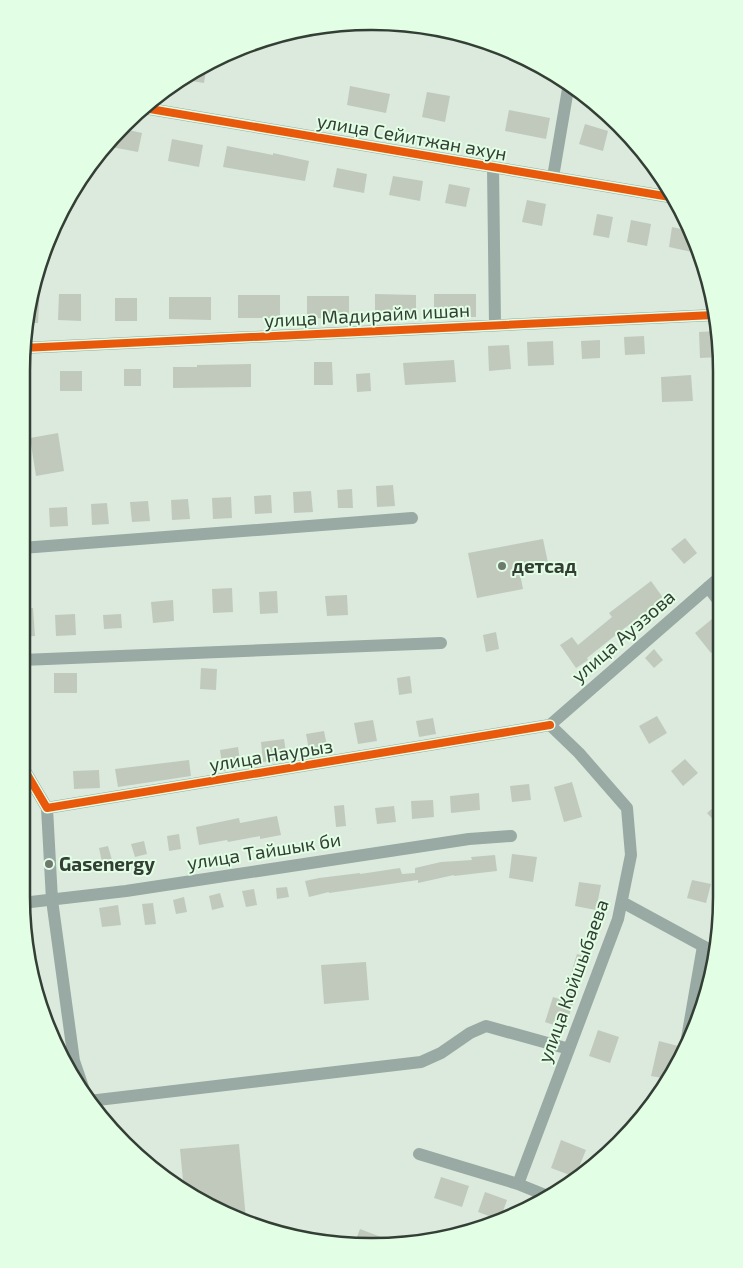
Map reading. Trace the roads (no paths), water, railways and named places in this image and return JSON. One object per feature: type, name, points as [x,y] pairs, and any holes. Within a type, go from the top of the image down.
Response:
[{"type":"street","points":[[553,177],[567,93]]},
{"type":"street","name":"улица Сейитжан ахун","points":[[153,110],[664,196]]},
{"type":"street","points":[[493,167],[495,325]]},
{"type":"street","name":"улица Мадирайм ишан","points":[[31,348],[708,315]]},
{"type":"street","points":[[30,547],[412,518]]},
{"type":"street","name":"улица Ауэзова","points":[[550,725],[713,583]]},
{"type":"street","points":[[708,587],[713,594]]},
{"type":"street","points":[[30,660],[441,643]]},
{"type":"street","name":"улица Наурыз","points":[[48,808],[550,725]]},
{"type":"street","name":"улица Койшыбаева","points":[[518,1184],[618,919],[632,854],[627,808],[579,753],[550,725]]},
{"type":"street","points":[[30,779],[48,808],[52,900],[76,1067]]},
{"type":"street","name":"улица Тайшык би","points":[[30,903],[126,891],[469,839],[511,836]]},
{"type":"street","points":[[622,902],[709,949]]},
{"type":"street","points":[[691,1018],[703,946]]},
{"type":"street","points":[[98,1100],[421,1062],[441,1053],[470,1033],[486,1026],[569,1049]]},
{"type":"street","points":[[419,1154],[518,1184],[539,1194]]},
{"type":"place","name":"детсад","points":[[502,566]]},
{"type":"place","name":"Gasenergy","points":[[49,864]]}]
